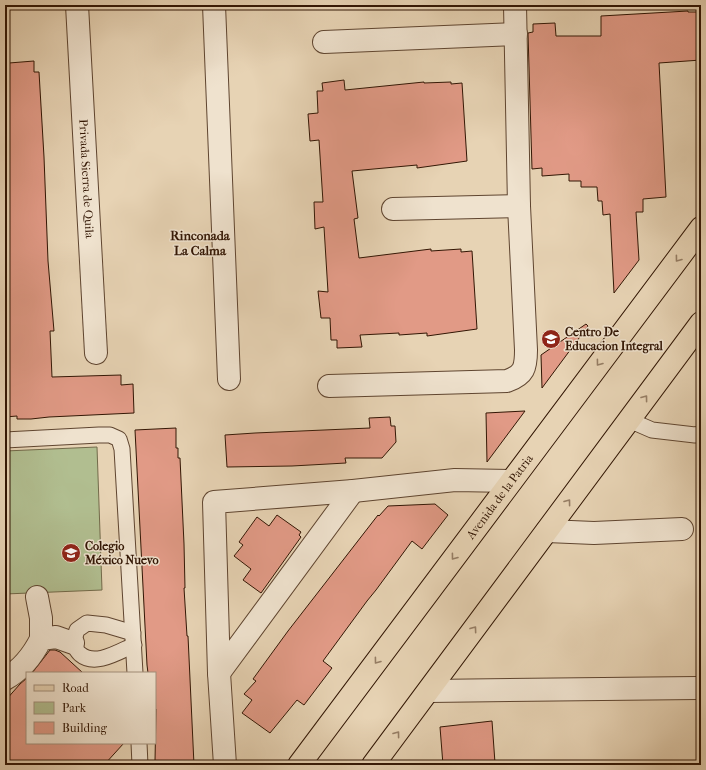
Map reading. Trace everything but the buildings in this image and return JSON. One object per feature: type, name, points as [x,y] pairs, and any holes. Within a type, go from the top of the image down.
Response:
[{"type":"main road","name":"Avenida de la Patria","points":[[300,765],[701,228]]},
{"type":"main road","points":[[373,765],[701,323]]},
{"type":"street","name":"Privada Sierra de Quila","points":[[77,5],[96,353]]},
{"type":"street","points":[[214,5],[229,379]]},
{"type":"street","points":[[329,386],[507,381],[516,378],[524,370],[526,355],[519,206],[515,5]]},
{"type":"street","points":[[324,42],[516,34]]},
{"type":"street","points":[[393,209],[519,206]]},
{"type":"street","points":[[224,765],[219,673],[214,502],[353,491],[455,480],[511,481]]},
{"type":"street","points":[[219,673],[353,491]]},
{"type":"street","points":[[547,531],[594,533],[682,529]]},
{"type":"street","points":[[5,679],[12,675],[34,652],[41,639],[41,618],[37,597]]},
{"type":"street","points":[[41,639],[56,637],[73,643]]},
{"type":"street","points":[[429,691],[698,688]]},
{"type":"lane","points":[[629,420],[652,430],[695,435],[701,434]]},
{"type":"lane","points":[[5,440],[99,434],[110,435],[119,439],[122,449],[135,672]]},
{"type":"lane","points":[[87,623],[106,625],[134,639],[107,657],[91,660],[79,654],[73,643],[77,630],[87,623]]},
{"type":"lane","points":[[139,744],[140,765]]},
{"type":"green space","points":[[97,447],[102,590],[5,594],[5,451]]},
{"type":"place","name":"Centro De Educacion Integral","points":[[551,339]]},
{"type":"place","name":"Colegio México Nuevo","points":[[71,553]]},
{"type":"district","name":"Rinconada La Calma","points":[[200,242]]}]
